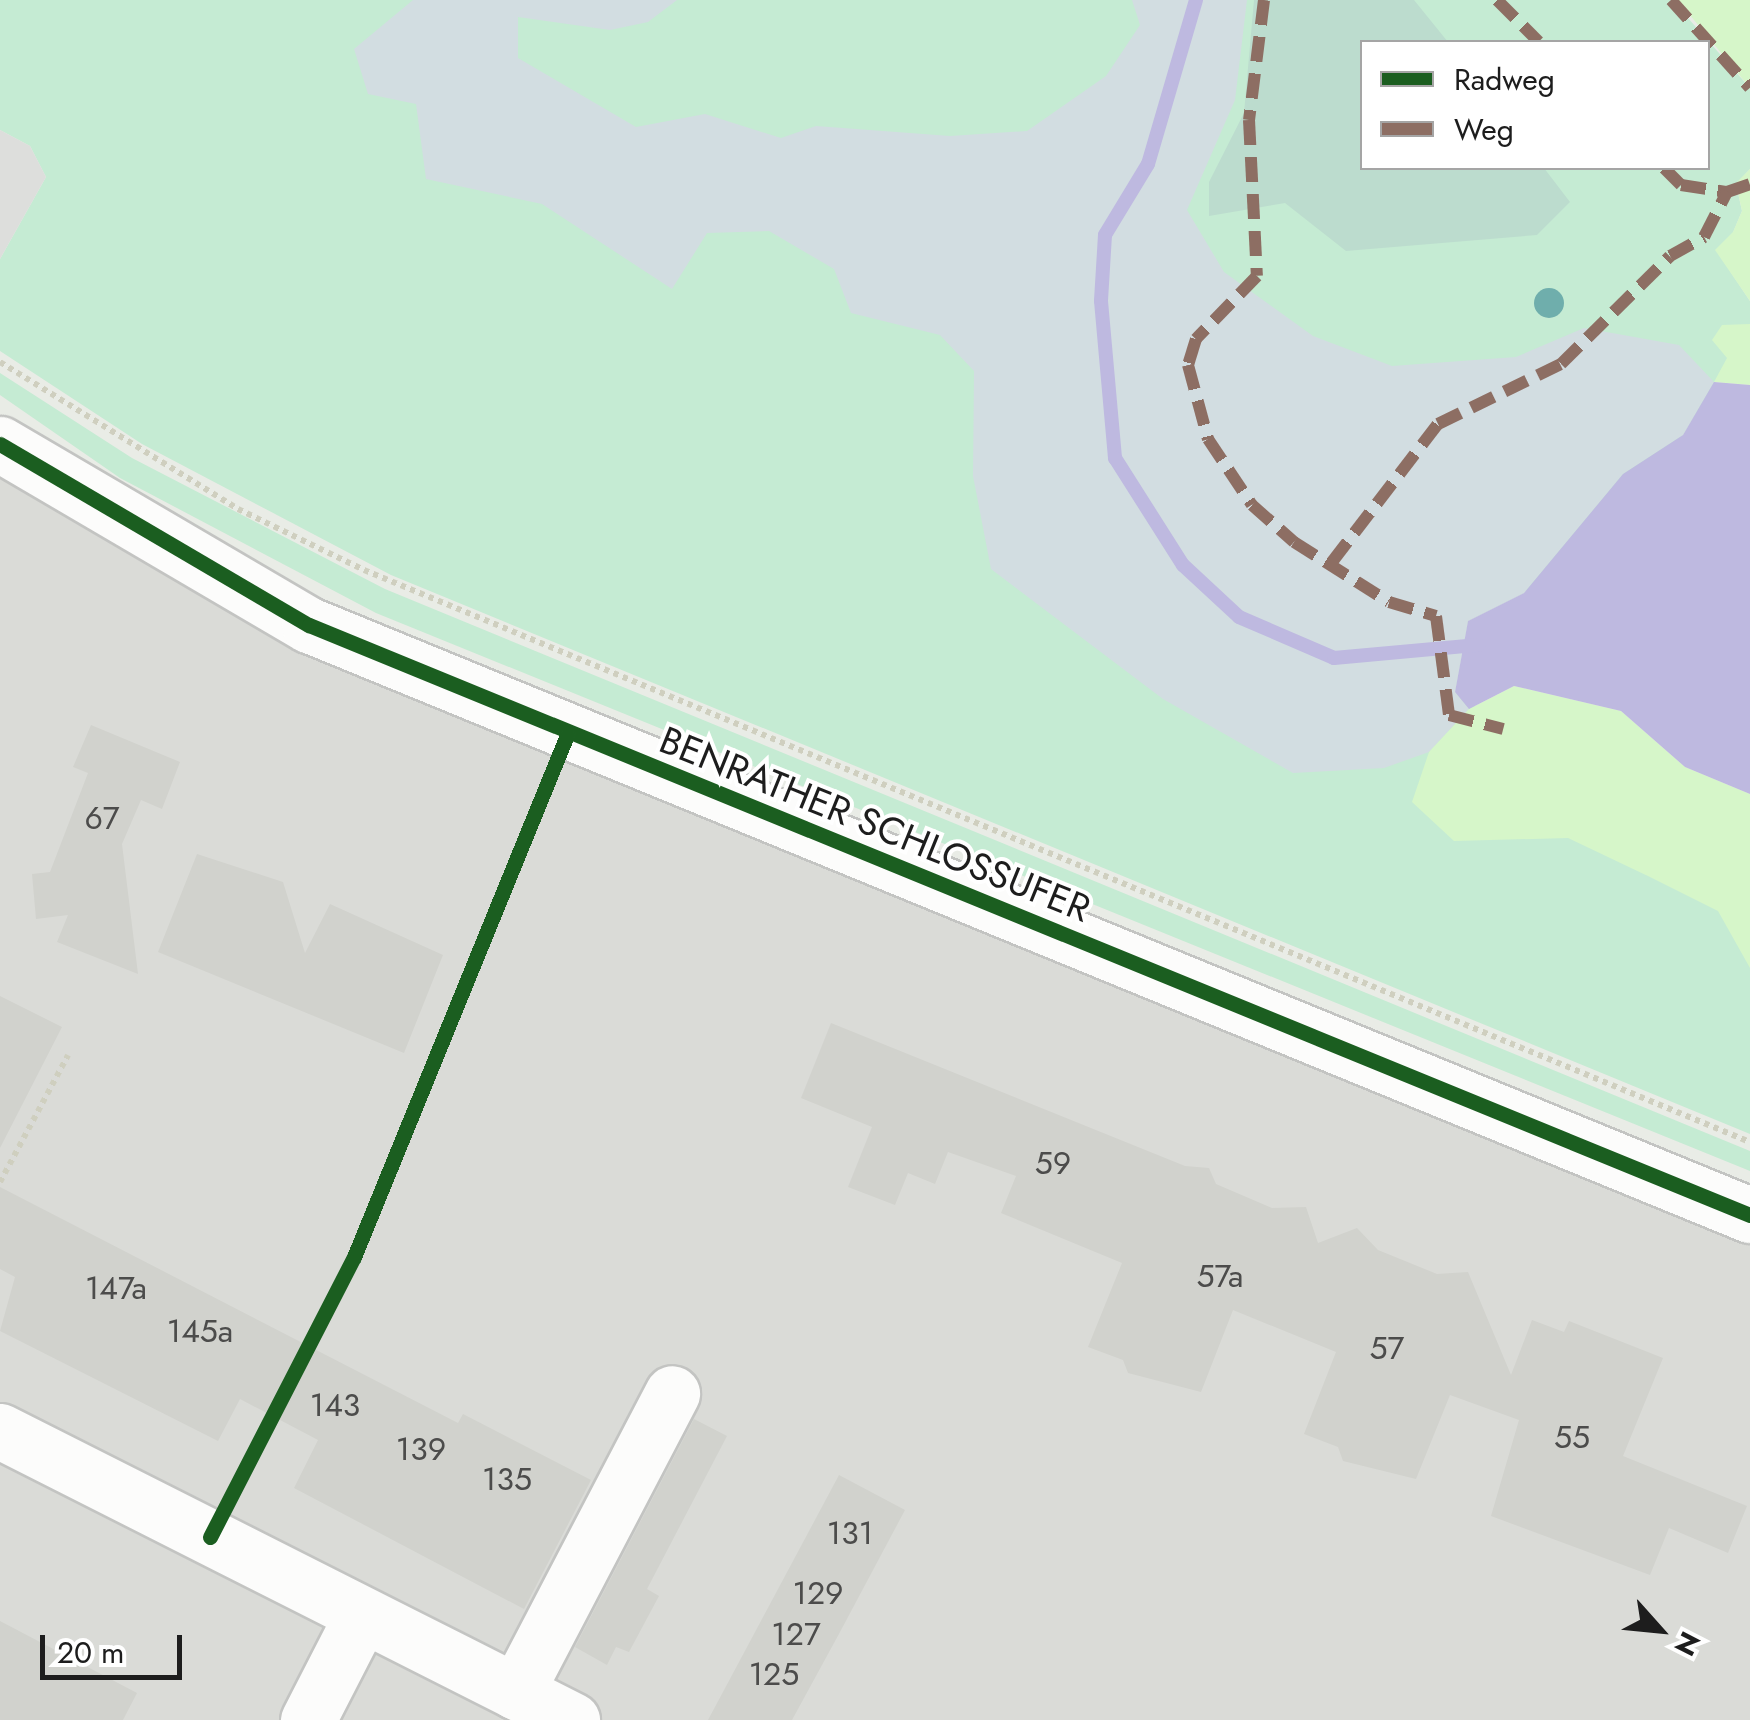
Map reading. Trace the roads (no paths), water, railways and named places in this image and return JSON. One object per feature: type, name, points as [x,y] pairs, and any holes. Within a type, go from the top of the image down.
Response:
[{"type":"street","name":"BENRATHER SCHLOSSUFER","points":[[0,444],[309,625],[1750,1215]]},
{"type":"street","points":[[516,1692],[672,1393]]},
{"type":"street","points":[[0,1431],[572,1720]]},
{"type":"street","points":[[308,1720],[362,1615]]},
{"type":"waterway","points":[[1196,0],[1148,164],[1105,235],[1101,301],[1115,458],[1183,565],[1239,617],[1334,658],[1478,645]]}]
